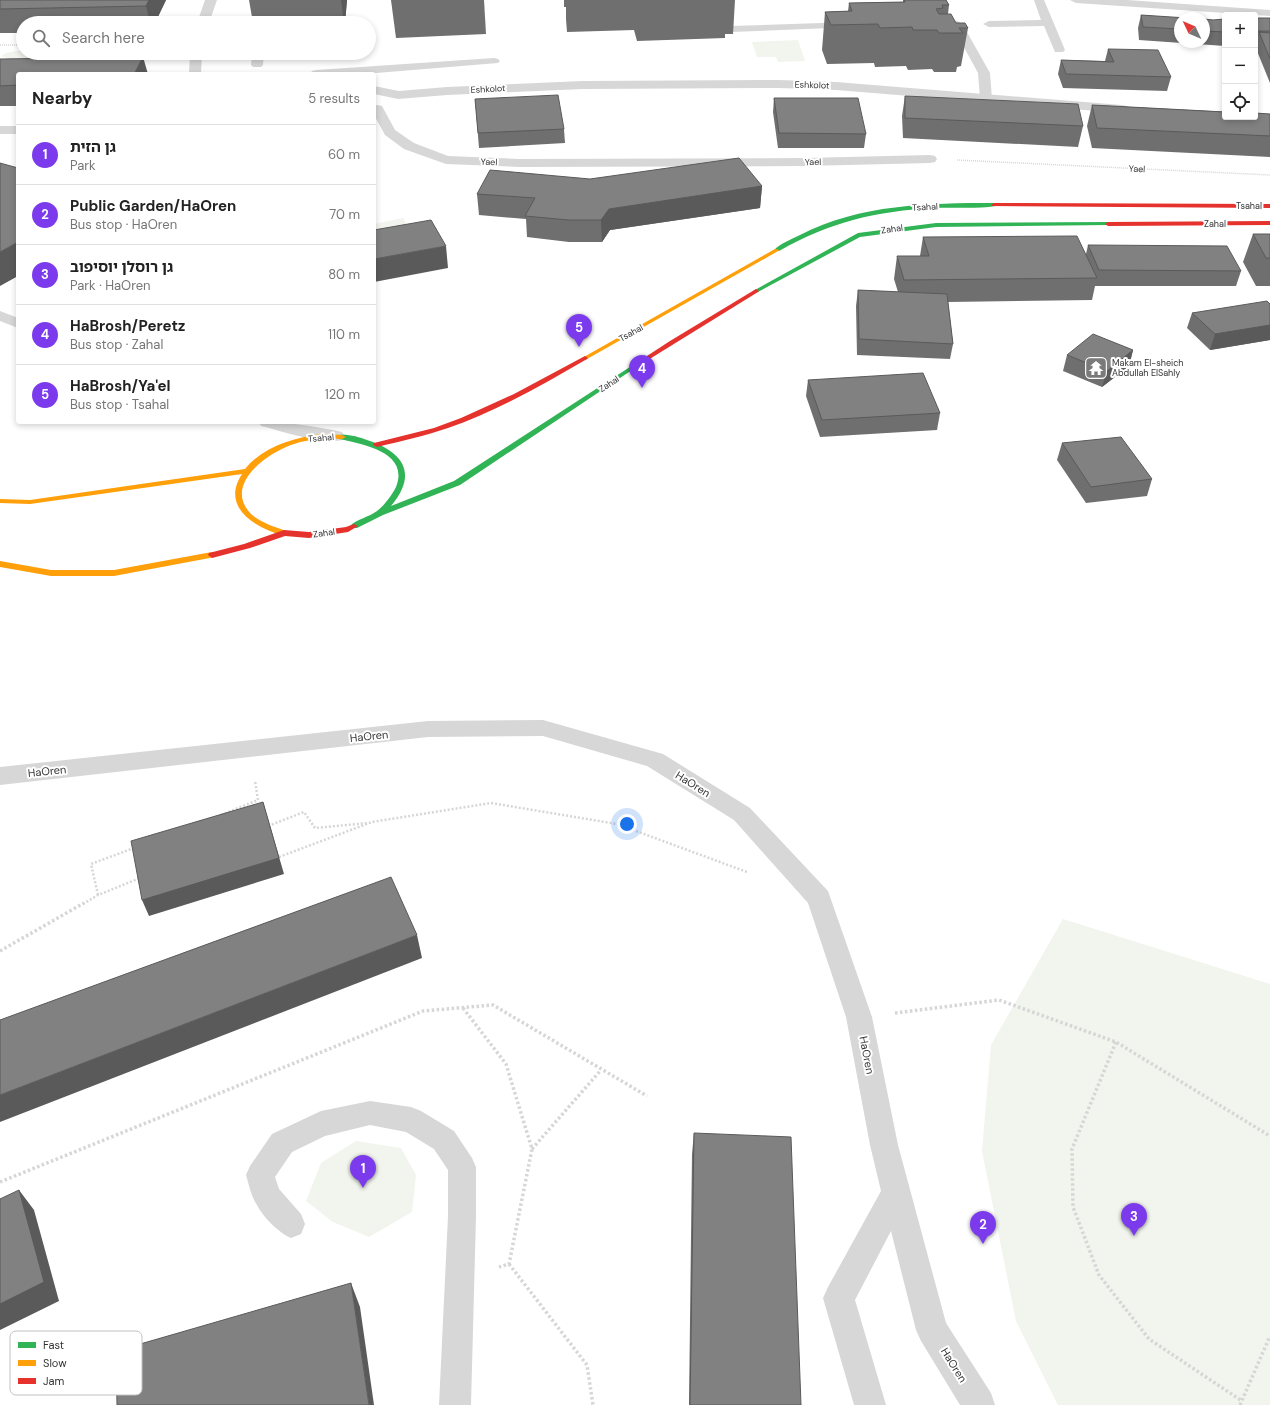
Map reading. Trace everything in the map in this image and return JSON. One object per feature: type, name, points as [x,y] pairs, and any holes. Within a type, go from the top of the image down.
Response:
[{"type":"main road","name":"Tsahal","points":[[246,471],[256,461],[269,452],[301,440],[336,436],[358,438],[377,445],[444,427],[474,416],[517,395],[789,243],[832,223],[900,208],[949,205],[1270,206]]},
{"type":"main road","name":"Zahal","points":[[0,564],[51,573],[114,574],[206,556],[247,546],[284,533],[309,535],[335,532],[359,524],[380,513],[457,483],[672,342],[789,272],[858,235],[910,227],[936,225],[1270,223]]},
{"type":"main road","points":[[377,445],[389,452],[396,461],[401,471],[402,481],[398,492],[391,503],[380,513]]},
{"type":"main road","points":[[0,501],[30,502],[246,471]]},
{"type":"main road","points":[[246,471],[239,488],[240,504],[245,512],[261,525],[284,533]]},
{"type":"street","points":[[205,16],[211,0]]},
{"type":"street","points":[[1076,0],[1270,13]]},
{"type":"street","points":[[195,72],[196,60]]},
{"type":"street","name":"Eshkolot","points":[[398,96],[447,91],[583,85],[722,84],[836,86],[1136,110]]},
{"type":"street","points":[[376,90],[390,92],[398,96],[396,103],[376,109]]},
{"type":"street","name":"Yael","points":[[376,109],[390,132],[408,146],[446,160],[536,163],[805,162],[930,159]]},
{"type":"street","points":[[0,130],[16,130]]},
{"type":"street","name":"HaOren","points":[[0,776],[428,729],[543,728],[655,760],[742,814],[819,898],[859,1017],[884,1145],[932,1330],[979,1405]]},
{"type":"street","points":[[870,1405],[839,1298],[896,1193]]},
{"type":"lane","points":[[1039,0],[1059,50]]},
{"type":"lane","points":[[936,22],[954,24],[959,27],[984,73],[986,99]]},
{"type":"lane","points":[[989,24],[1048,23]]},
{"type":"lane","points":[[731,29],[865,25]]},
{"type":"lane","points":[[345,72],[494,62]]},
{"type":"lane","points":[[0,316],[16,322]]},
{"type":"lane","points":[[269,452],[282,438],[284,430],[275,424]]},
{"type":"lane","points":[[277,424],[300,431],[336,436]]},
{"type":"lane","points":[[291,1224],[267,1197],[260,1175],[282,1143],[321,1124],[370,1113],[411,1120],[444,1140],[462,1167],[460,1277],[455,1405]]},
{"type":"path","points":[[0,45],[16,45]]},
{"type":"path","name":"Yael","points":[[930,159],[1270,175]]},
{"type":"path","points":[[218,816],[258,800]]},
{"type":"path","points":[[267,827],[304,812],[315,828],[372,822],[491,803],[617,824],[752,873]]},
{"type":"path","points":[[279,857],[372,822]]},
{"type":"path","points":[[98,895],[91,864],[141,845]]},
{"type":"path","points":[[0,950],[98,895],[142,877]]},
{"type":"path","points":[[859,1017],[998,1000],[1116,1042],[1270,1136]]},
{"type":"path","points":[[0,1182],[423,1011],[493,1005],[647,1096]]},
{"type":"path","points":[[462,1008],[506,1064],[532,1149],[509,1264],[586,1365],[593,1405]]},
{"type":"path","points":[[1116,1042],[1072,1149],[1073,1207],[1099,1275],[1149,1339],[1241,1403],[1270,1336]]},
{"type":"path","points":[[532,1149],[601,1070]]},
{"type":"path","points":[[460,1277],[509,1264]]},
{"type":"shaded area","points":[[798,40],[805,61],[778,62],[776,57],[757,57],[752,42]]},
{"type":"shaded area","points":[[16,51],[16,60],[1,56],[6,53]]},
{"type":"shaded area","points":[[403,218],[419,244],[376,252],[376,224]]},
{"type":"shaded area","points":[[1063,919],[1270,984],[1270,1405],[1058,1405],[1016,1321],[982,1151],[991,1045]]},
{"type":"shaded area","points":[[356,1141],[401,1148],[416,1175],[412,1212],[369,1237],[333,1222],[306,1201],[321,1163]]},
{"type":"building","points":[[0,0],[149,0],[146,6],[0,9]]},
{"type":"building","points":[[904,0],[946,0],[949,5],[942,5],[943,8],[936,9],[939,14],[951,14],[956,23],[965,23],[968,28],[959,28],[963,33],[939,33],[937,30],[913,30],[912,27],[880,28],[878,24],[831,25],[825,12],[852,11],[849,3],[905,2]]},
{"type":"building","points":[[1141,15],[1174,17],[1174,29],[1143,27]]},
{"type":"building","points":[[1258,18],[1270,18],[1270,31],[1258,31]]},
{"type":"building","points":[[1222,19],[1222,32],[1210,31],[1210,20]]},
{"type":"building","points":[[1259,32],[1270,33],[1270,59]]},
{"type":"building","points":[[1108,49],[1158,50],[1171,77],[1066,74],[1061,60],[1114,62]]},
{"type":"building","points":[[0,59],[141,60],[135,72],[16,72],[16,85],[0,86]]},
{"type":"building","points":[[558,95],[564,129],[478,133],[475,99]]},
{"type":"building","points":[[905,96],[1078,104],[1083,126],[905,118]]},
{"type":"building","points":[[774,98],[858,98],[866,134],[779,133]]},
{"type":"building","points":[[1092,105],[1222,112],[1222,120],[1258,120],[1258,113],[1270,114],[1270,136],[1097,128]]},
{"type":"building","points":[[739,158],[762,186],[609,209],[601,220],[569,220],[525,216],[535,198],[477,194],[490,170],[590,179]]},
{"type":"building","points":[[0,163],[16,167],[16,243],[0,252]]},
{"type":"building","points":[[431,220],[446,246],[376,259],[376,230]]},
{"type":"building","points":[[1253,234],[1270,234],[1270,258],[1266,258]]},
{"type":"building","points":[[1077,236],[1097,278],[904,280],[897,256],[929,256],[923,237]]},
{"type":"building","points":[[1088,245],[1227,246],[1241,271],[1099,270]]},
{"type":"building","points":[[858,290],[947,294],[953,344],[859,339]]},
{"type":"building","points":[[1267,301],[1270,304],[1270,325],[1215,334],[1192,313]]},
{"type":"building","points":[[1093,334],[1133,350],[1107,371],[1067,355]]},
{"type":"building","points":[[923,373],[940,413],[822,420],[808,380]]},
{"type":"building","points":[[1121,437],[1152,479],[1091,487],[1062,443]]},
{"type":"building","points":[[263,802],[279,858],[142,900],[131,841]]},
{"type":"building","points":[[391,877],[417,935],[0,1095],[0,1020]]},
{"type":"building","points":[[694,1133],[791,1137],[801,1405],[690,1405]]},
{"type":"building","points":[[19,1190],[44,1282],[0,1304],[0,1199]]},
{"type":"building","points":[[351,1283],[369,1405],[117,1405],[117,1395],[142,1395],[142,1343]]},
{"type":"traffic: fast","points":[[777,250],[826,225],[872,213],[933,206],[994,205]]},
{"type":"traffic: fast","points":[[756,291],[858,235],[936,225],[1108,224]]},
{"type":"traffic: fast","points":[[354,526],[380,513],[457,483],[633,367]]},
{"type":"traffic: fast","points":[[342,437],[362,441],[383,449],[392,455],[398,463],[402,472],[400,487],[382,511]]},
{"type":"traffic: slow","points":[[585,358],[777,250]]},
{"type":"traffic: slow","points":[[284,533],[256,521],[248,515],[243,508],[239,492],[240,485],[248,470],[254,463],[269,452],[289,443],[310,438],[332,436],[342,437]]},
{"type":"traffic: slow","points":[[0,501],[30,502],[246,471]]},
{"type":"traffic: slow","points":[[0,564],[51,573],[114,573],[212,555]]},
{"type":"traffic: jam","points":[[994,205],[1270,206]]},
{"type":"traffic: jam","points":[[1108,224],[1270,223]]},
{"type":"traffic: jam","points":[[633,367],[756,291]]},
{"type":"traffic: jam","points":[[377,445],[437,430],[463,420],[516,395],[585,358]]},
{"type":"traffic: jam","points":[[212,555],[247,546],[284,533],[309,535],[348,529],[354,526]]},
{"type":"place","name":"HaBrosh/Ya'el","points":[[579,347]]},
{"type":"place","name":"Makam El-sheich Abdullah ElSahly","points":[[1096,368]]},
{"type":"place","name":"HaBrosh/Peretz","points":[[642,388]]},
{"type":"place","name":"גן הזית","points":[[363,1188]]},
{"type":"place","name":"גן רוסלן יוסיפוב","points":[[1134,1236]]},
{"type":"place","name":"Public Garden/HaOren","points":[[983,1244]]}]
